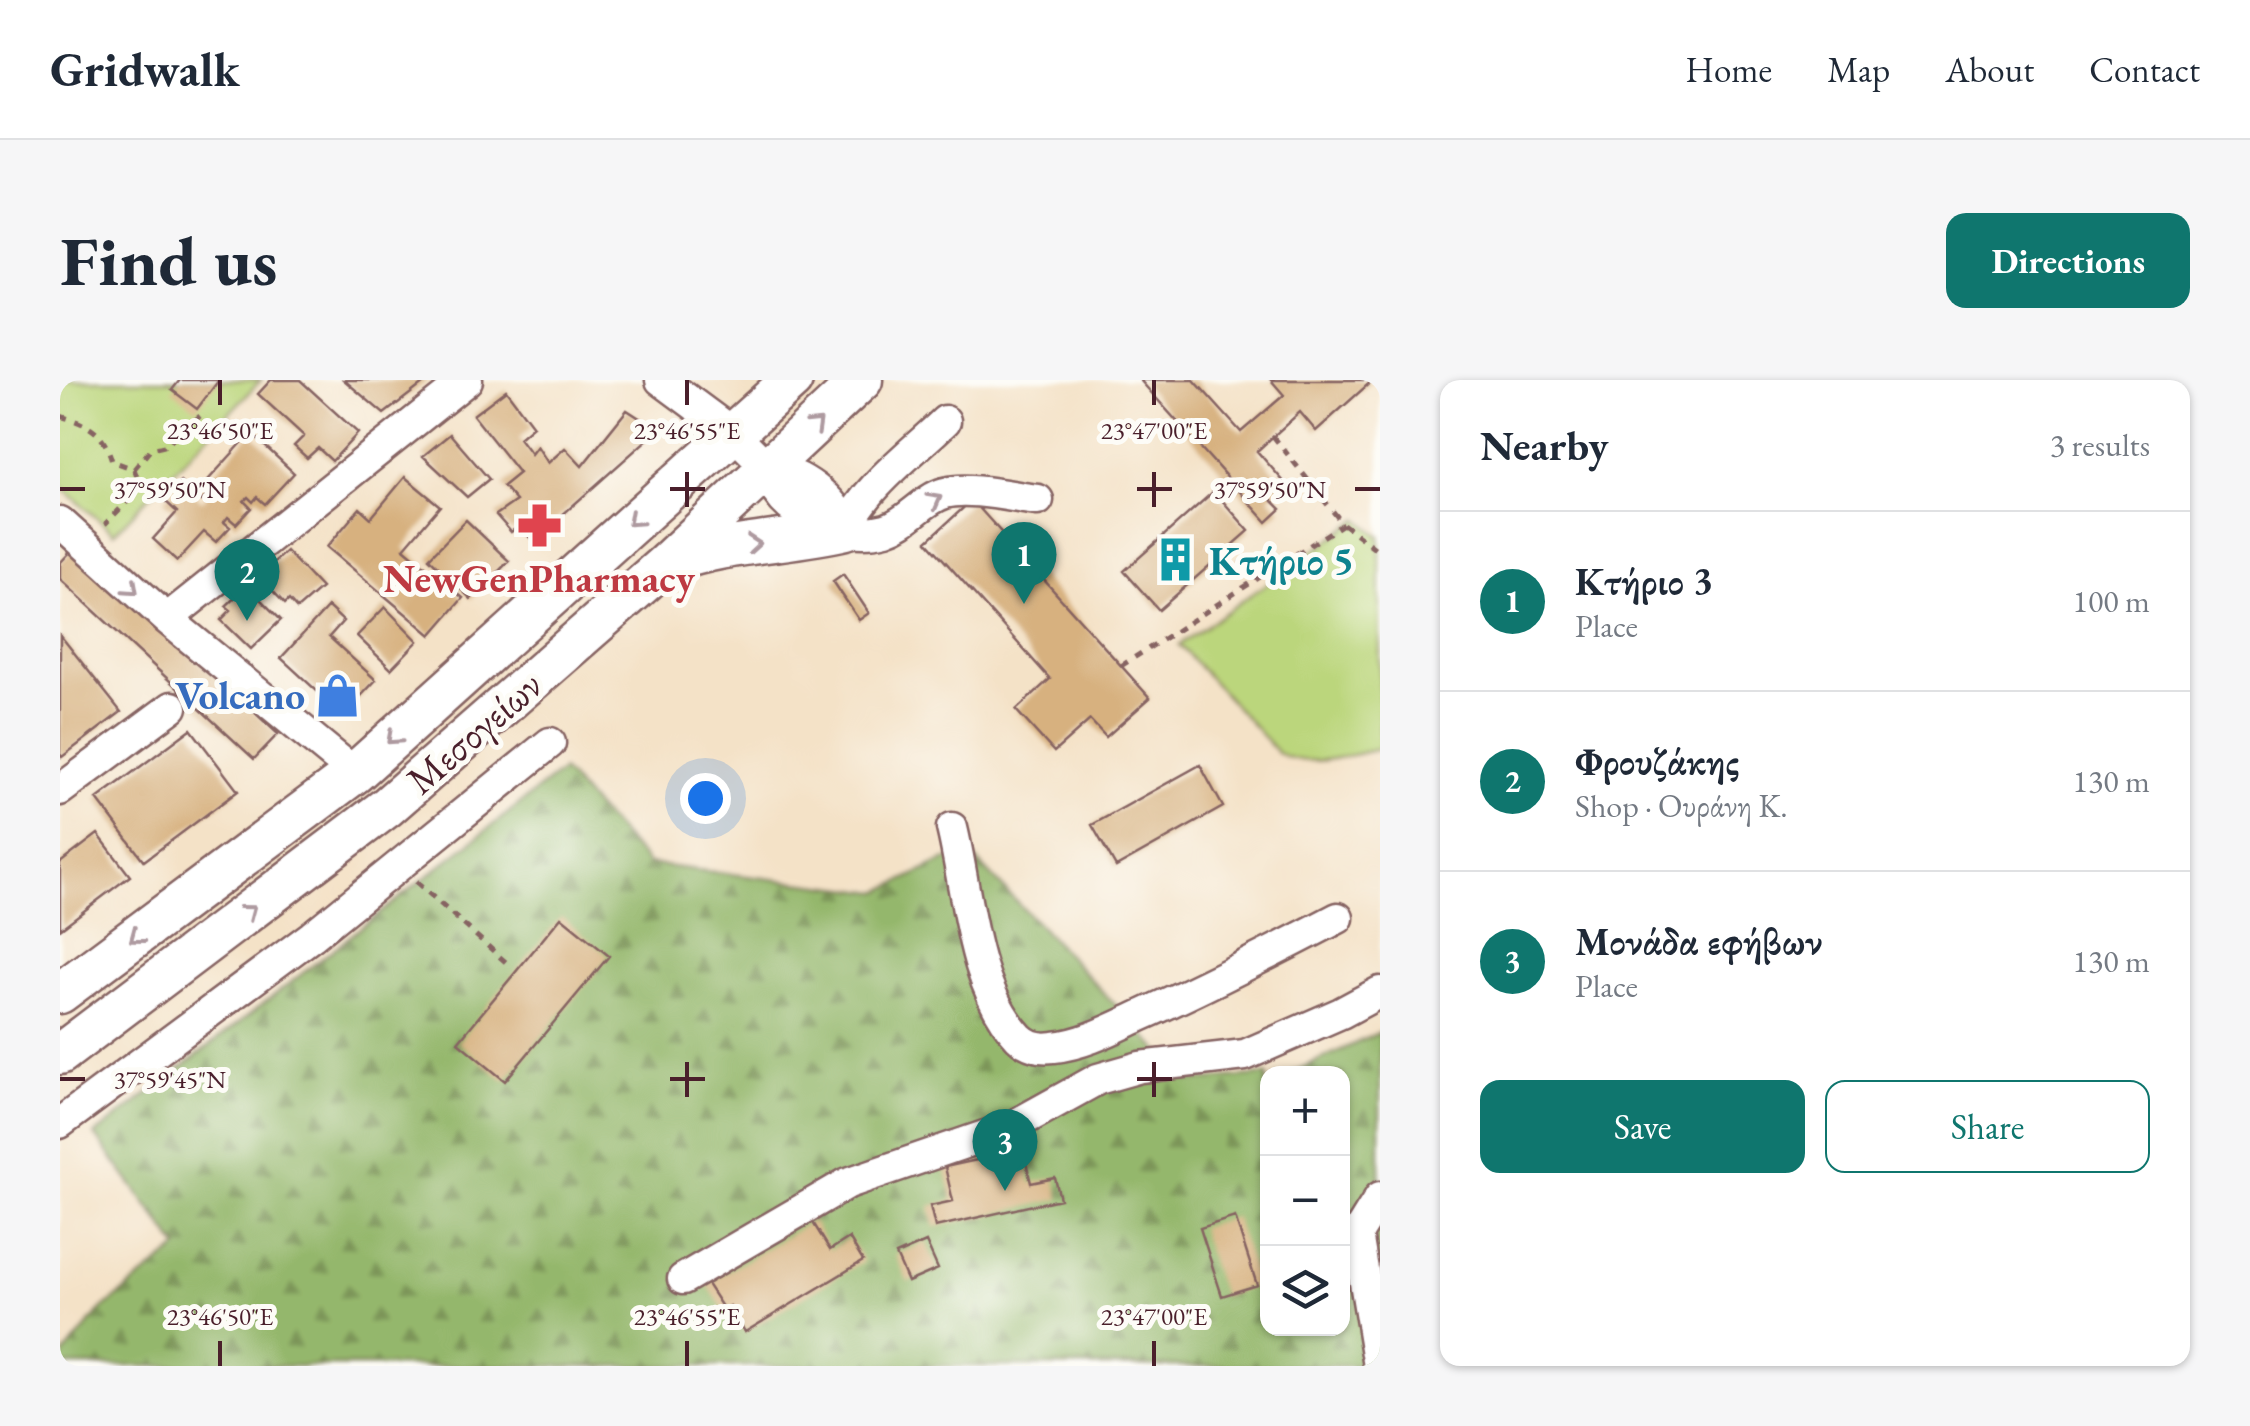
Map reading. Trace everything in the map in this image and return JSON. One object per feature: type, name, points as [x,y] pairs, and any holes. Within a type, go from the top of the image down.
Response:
[{"type":"main road","name":"Μεσογείων","points":[[60,993],[355,773],[792,380]]},
{"type":"main road","name":"Μεσογείων","points":[[60,1054],[387,807],[664,565],[862,380]]},
{"type":"main road","points":[[664,565],[704,550],[807,539],[837,514]]},
{"type":"street","points":[[167,619],[467,380]]},
{"type":"street","points":[[661,380],[734,434],[769,468],[771,485],[782,500],[814,521],[855,510],[945,422]]},
{"type":"street","points":[[837,514],[866,532],[907,519],[931,499],[949,491],[1038,500]]},
{"type":"street","points":[[60,522],[167,619],[355,773]]},
{"type":"street","points":[[60,790],[172,707]]},
{"type":"street","points":[[60,1123],[312,936],[550,744]]},
{"type":"street","points":[[952,828],[977,956],[1007,1020],[1021,1040],[1033,1046],[1049,1048],[1087,1040],[1338,918]]},
{"type":"street","points":[[682,1279],[848,1183],[1011,1128],[1098,1080],[1140,1067],[1245,1055],[1380,992]]},
{"type":"street","points":[[1379,1366],[1357,1234],[1380,1197]]},
{"type":"path","points":[[60,416],[87,425],[107,442],[112,461],[134,469],[139,482],[134,495],[86,546]]},
{"type":"path","points":[[134,469],[152,449],[164,446],[200,416]]},
{"type":"path","points":[[1273,436],[1343,524],[1380,552]]},
{"type":"path","points":[[1121,666],[1343,524]]},
{"type":"path","points":[[1229,549],[1258,578]]},
{"type":"path","points":[[399,866],[509,965]]},
{"type":"green space","points":[[60,380],[261,380],[114,533],[60,486]]},
{"type":"green space","points":[[1359,519],[1380,536],[1380,749],[1328,760],[1290,758],[1278,753],[1179,645]]},
{"type":"green space","points":[[562,771],[648,864],[879,892],[967,850],[1188,1081],[1260,1076],[1260,1336],[1350,1336],[1350,1066],[1306,1066],[1380,1032],[1380,1366],[60,1366],[60,1360],[99,1312],[179,1248],[95,1135]]},
{"type":"building","points":[[180,380],[219,380],[197,409],[172,390]]},
{"type":"building","points":[[271,380],[300,380],[358,433],[332,461],[318,448],[307,458],[294,446],[304,436],[258,394]]},
{"type":"building","points":[[344,380],[428,380],[384,414]]},
{"type":"building","points":[[1140,380],[1194,380],[1241,432],[1284,395],[1271,380],[1373,380],[1316,431],[1300,412],[1257,451],[1285,483],[1269,497],[1281,509],[1267,522]]},
{"type":"building","points":[[506,390],[533,426],[519,438],[531,454],[537,446],[548,463],[565,448],[582,466],[627,410],[658,430],[533,541],[519,526],[511,532],[496,515],[516,501],[503,486],[519,473],[473,415]]},
{"type":"building","points":[[251,433],[294,473],[265,504],[257,497],[253,502],[248,497],[244,501],[251,508],[236,524],[228,517],[224,522],[230,527],[216,542],[204,532],[177,561],[153,539],[177,512],[164,500],[180,482],[202,501],[207,496],[200,489]]},
{"type":"building","points":[[450,434],[489,479],[467,497],[423,456]]},
{"type":"building","points":[[405,477],[440,506],[404,548],[463,598],[431,635],[327,547],[360,508],[371,518]]},
{"type":"building","name":"Κτήριο 5","points":[[1214,491],[1249,531],[1159,610],[1124,571]]},
{"type":"building","points":[[972,500],[1150,698],[1106,737],[1090,720],[1054,752],[1016,710],[1050,679],[927,541]]},
{"type":"building","points":[[466,520],[509,561],[471,599],[429,558]]},
{"type":"building","points":[[75,547],[278,734],[254,759],[60,579],[60,563]]},
{"type":"building","points":[[286,551],[321,588],[297,609],[289,600],[285,604],[259,576]]},
{"type":"building","points":[[843,574],[869,613],[859,620],[833,581]]},
{"type":"building","points":[[247,586],[281,620],[251,649],[221,620],[231,610],[226,606]]},
{"type":"building","points":[[328,607],[343,621],[329,637],[376,680],[343,715],[281,658]]},
{"type":"building","points":[[385,607],[418,641],[391,669],[357,636]]},
{"type":"building","points":[[60,635],[121,712],[62,757],[60,754]]},
{"type":"building","points":[[191,729],[238,791],[144,861],[97,799]]},
{"type":"building","points":[[1200,765],[1223,807],[1116,867],[1092,825]]},
{"type":"building","points":[[98,834],[130,876],[60,929],[60,863]]},
{"type":"building","points":[[561,917],[609,956],[505,1081],[458,1042]]},
{"type":"building","points":[[1023,1150],[1031,1183],[1055,1178],[1060,1199],[935,1227],[930,1206],[953,1201],[945,1167]]},
{"type":"building","points":[[1235,1217],[1257,1285],[1222,1296],[1200,1228]]},
{"type":"building","points":[[812,1221],[830,1250],[849,1238],[863,1261],[745,1332],[730,1306],[724,1310],[707,1284]]},
{"type":"building","points":[[926,1242],[938,1269],[908,1282],[896,1255]]},
{"type":"place","name":"NewGenPharmacy","points":[[539,525]]},
{"type":"place","name":"Κτήριο 5","points":[[1176,560]]},
{"type":"place","name":"Κτήριο 3","points":[[1024,604]]},
{"type":"place","name":"Φρουζάκης","points":[[247,621]]},
{"type":"place","name":"Volcano","points":[[338,695]]},
{"type":"place","name":"Μονάδα εφήβων","points":[[1005,1191]]}]
